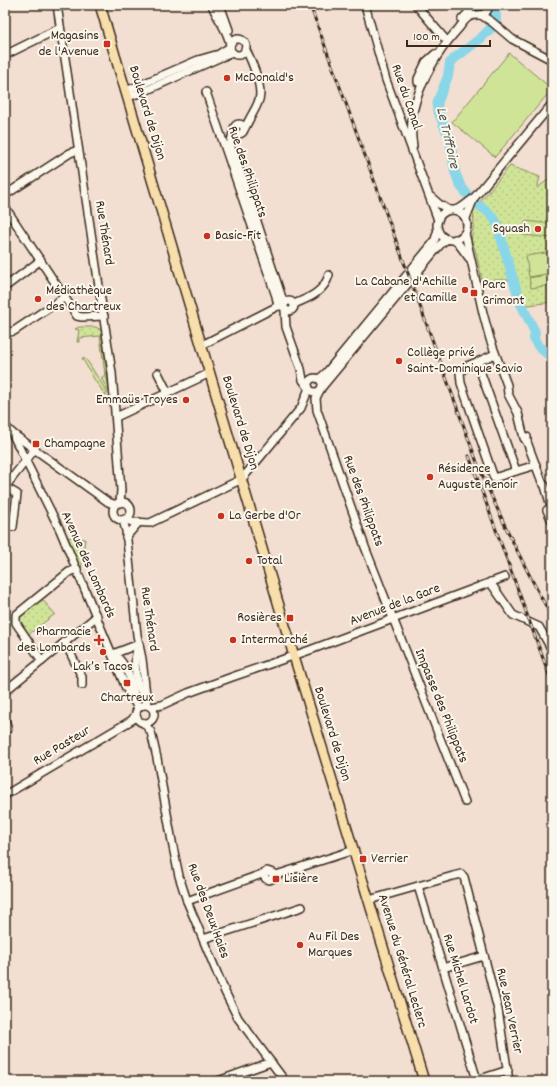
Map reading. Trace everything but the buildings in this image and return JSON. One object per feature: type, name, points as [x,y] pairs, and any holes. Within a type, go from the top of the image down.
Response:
[{"type":"main road","name":"Boulevard de Dijon","points":[[100,5],[294,656],[354,850]]},
{"type":"main road","name":"Avenue du Général Leclerc","points":[[354,850],[424,1081]]},
{"type":"street","name":"Rue Thénard","points":[[57,5],[112,373],[121,492],[118,506],[129,506],[126,518],[126,537],[137,635],[148,703],[153,717]]},
{"type":"street","points":[[212,5],[217,17],[236,49],[250,55],[260,87],[261,93],[258,105],[239,129],[234,143],[233,152],[287,306]]},
{"type":"street","points":[[127,94],[145,91],[236,49],[244,42],[238,39],[229,30],[220,5]]},
{"type":"street","points":[[416,5],[445,39]]},
{"type":"street","name":"Rue du Canal","points":[[367,6],[379,58],[394,103],[438,220]]},
{"type":"street","points":[[423,83],[418,82],[418,79],[426,62],[430,60],[445,39],[467,14],[471,6]]},
{"type":"street","points":[[471,6],[472,12],[492,22],[512,40],[552,60]]},
{"type":"street","points":[[415,160],[411,135],[413,111],[429,70],[449,39],[467,19],[471,16],[485,13],[488,6]]},
{"type":"street","points":[[488,6],[492,22]]},
{"type":"street","points":[[5,55],[60,28]]},
{"type":"street","points":[[236,49],[233,41],[238,39]]},
{"type":"street","name":"Rue des Philippats","points":[[206,92],[276,296],[287,306],[289,333],[304,380],[315,389],[317,410],[365,547],[393,620]]},
{"type":"street","points":[[394,103],[403,115],[408,115],[413,111]]},
{"type":"street","points":[[315,389],[310,381],[326,373],[434,242],[438,230],[438,220],[444,212],[462,207],[474,198],[552,104]]},
{"type":"street","points":[[5,195],[70,153],[78,150]]},
{"type":"street","name":"Rue du Canal","points":[[429,195],[439,204],[452,210]]},
{"type":"street","points":[[118,506],[116,518],[126,518],[142,523],[150,523],[242,479],[303,407],[315,389],[439,246],[452,239],[462,236],[467,228],[466,218],[474,198]]},
{"type":"street","points":[[5,207],[77,316],[104,316]]},
{"type":"street","points":[[452,210],[460,212],[466,218]]},
{"type":"street","points":[[438,230],[441,234],[452,239],[467,254],[473,266]]},
{"type":"street","points":[[465,232],[482,313],[507,385],[508,394],[514,408],[518,413],[524,438],[545,486],[552,514]]},
{"type":"street","points":[[5,287],[41,260]]},
{"type":"street","points":[[202,345],[314,295],[323,289],[329,275]]},
{"type":"street","points":[[5,330],[10,332],[14,330],[65,297]]},
{"type":"street","points":[[495,354],[463,369],[460,372],[461,383],[494,478],[536,465]]},
{"type":"street","points":[[477,362],[516,471]]},
{"type":"street","points":[[301,369],[308,375],[317,378],[322,382],[315,389]]},
{"type":"street","points":[[158,373],[168,393]]},
{"type":"street","points":[[116,417],[210,373]]},
{"type":"street","points":[[303,407],[308,404],[317,410]]},
{"type":"street","name":"Avenue des Lombards","points":[[5,426],[12,433],[108,502],[118,506]]},
{"type":"street","name":"Avenue des Lombards","points":[[12,433],[60,530],[113,654],[120,658],[133,684],[136,708]]},
{"type":"street","points":[[5,526],[13,527],[17,494],[5,487],[35,449]]},
{"type":"street","points":[[542,482],[542,487],[547,500],[547,510],[552,521]]},
{"type":"street","points":[[108,502],[118,497],[121,492]]},
{"type":"street","points":[[126,537],[142,523]]},
{"type":"street","points":[[42,661],[16,623],[16,615],[69,572],[77,569]]},
{"type":"street","name":"Avenue de la Gare","points":[[162,705],[232,676],[294,656],[505,577]]},
{"type":"street","points":[[490,582],[513,615],[539,627],[552,650]]},
{"type":"street","points":[[5,691],[97,616]]},
{"type":"street","name":"Impasse des Philippats","points":[[393,620],[465,802]]},
{"type":"street","points":[[65,642],[82,677],[82,686]]},
{"type":"street","points":[[113,654],[139,644]]},
{"type":"street","points":[[136,708],[148,703],[162,705],[153,717]]},
{"type":"street","name":"Rue des Deux Haies","points":[[136,708],[139,721],[151,732]]},
{"type":"street","name":"Rue des Deux Haies","points":[[153,717],[151,732],[158,758],[179,876],[187,901],[225,992],[238,1018],[284,1081]]},
{"type":"street","name":"Rue Pasteur","points":[[5,795],[139,721],[149,722],[153,717]]},
{"type":"street","points":[[5,721],[8,729]]},
{"type":"street","points":[[187,901],[268,871],[273,873],[273,876],[354,850]]},
{"type":"street","name":"Rue Jean Verrier","points":[[369,900],[460,874],[464,877],[498,1010],[509,1081]]},
{"type":"street","name":"Rue Michel Lardot","points":[[418,886],[475,1080]]},
{"type":"street","points":[[203,939],[302,907]]},
{"type":"street","name":"Rue Jean Verrier","points":[[443,968],[484,956]]},
{"type":"street","points":[[218,1081],[271,1062]]},
{"type":"street","name":"Rue Jean Verrier","points":[[475,1080],[508,1070]]},
{"type":"green space","points":[[509,53],[552,89],[495,157],[452,122]]},
{"type":"green space","points":[[510,166],[540,177],[537,188],[552,177],[552,302],[521,306],[513,280],[482,280],[475,249],[471,241],[474,224],[473,210]]},
{"type":"green space","name":"Squash","points":[[525,221],[552,224],[552,238],[523,235]]},
{"type":"green space","points":[[552,252],[552,273],[529,277],[526,256]]},
{"type":"green space","points":[[552,274],[552,285],[531,288],[529,278]]},
{"type":"green space","points":[[79,327],[96,327],[101,330],[109,392],[101,378],[105,375],[100,336],[79,338],[79,342],[77,342],[79,330],[75,329]]},
{"type":"green space","points":[[82,358],[88,362],[107,394],[105,395],[97,384]]},
{"type":"green space","points":[[66,537],[85,539],[81,570]]},
{"type":"green space","points":[[41,598],[55,614],[29,634],[19,619],[20,615]]},
{"type":"waterway","name":"Le Triffoire","points":[[495,5],[496,19]]},
{"type":"waterway","name":"Le Triffoire","points":[[467,194],[460,185],[455,172],[450,140],[437,108],[438,101],[448,76],[450,63],[491,28]]},
{"type":"waterway","name":"Le Triffoire","points":[[480,206],[496,221],[520,302],[535,332],[534,339],[538,346],[552,358]]},
{"type":"railway","points":[[310,5],[478,465],[513,542],[552,617]]},
{"type":"railway","points":[[469,456],[552,683]]},
{"type":"place","name":"Magasins de l'Avenue","points":[[107,44]]},
{"type":"place","name":"McDonald's","points":[[227,78]]},
{"type":"place","name":"Squash","points":[[538,229]]},
{"type":"place","name":"Basic-Fit","points":[[207,236]]},
{"type":"place","name":"La Cabane d'Achille et Camille","points":[[465,290]]},
{"type":"place","name":"Parc Grimont","points":[[474,293]]},
{"type":"place","name":"Médiathèque des Chartreux","points":[[38,299]]},
{"type":"place","name":"Collège privé Saint-Dominique Savio","points":[[399,361]]},
{"type":"place","name":"Emmaüs Troyes","points":[[186,400]]},
{"type":"place","name":"Champagne","points":[[36,444]]},
{"type":"place","name":"Résidence Auguste Renoir","points":[[430,477]]},
{"type":"place","name":"La Gerbe d'Or","points":[[221,516]]},
{"type":"place","name":"Total","points":[[249,561]]},
{"type":"place","name":"Rosières","points":[[290,618]]},
{"type":"place","name":"Pharmacie des Lombards","points":[[99,640]]},
{"type":"place","name":"Intermarché","points":[[233,640]]},
{"type":"place","name":"Lak’s Tacos","points":[[103,652]]},
{"type":"place","name":"Chartreux","points":[[127,683]]},
{"type":"place","name":"Verrier","points":[[363,859]]},
{"type":"place","name":"Lisière","points":[[276,879]]},
{"type":"place","name":"Au Fil Des Marques","points":[[300,945]]}]
